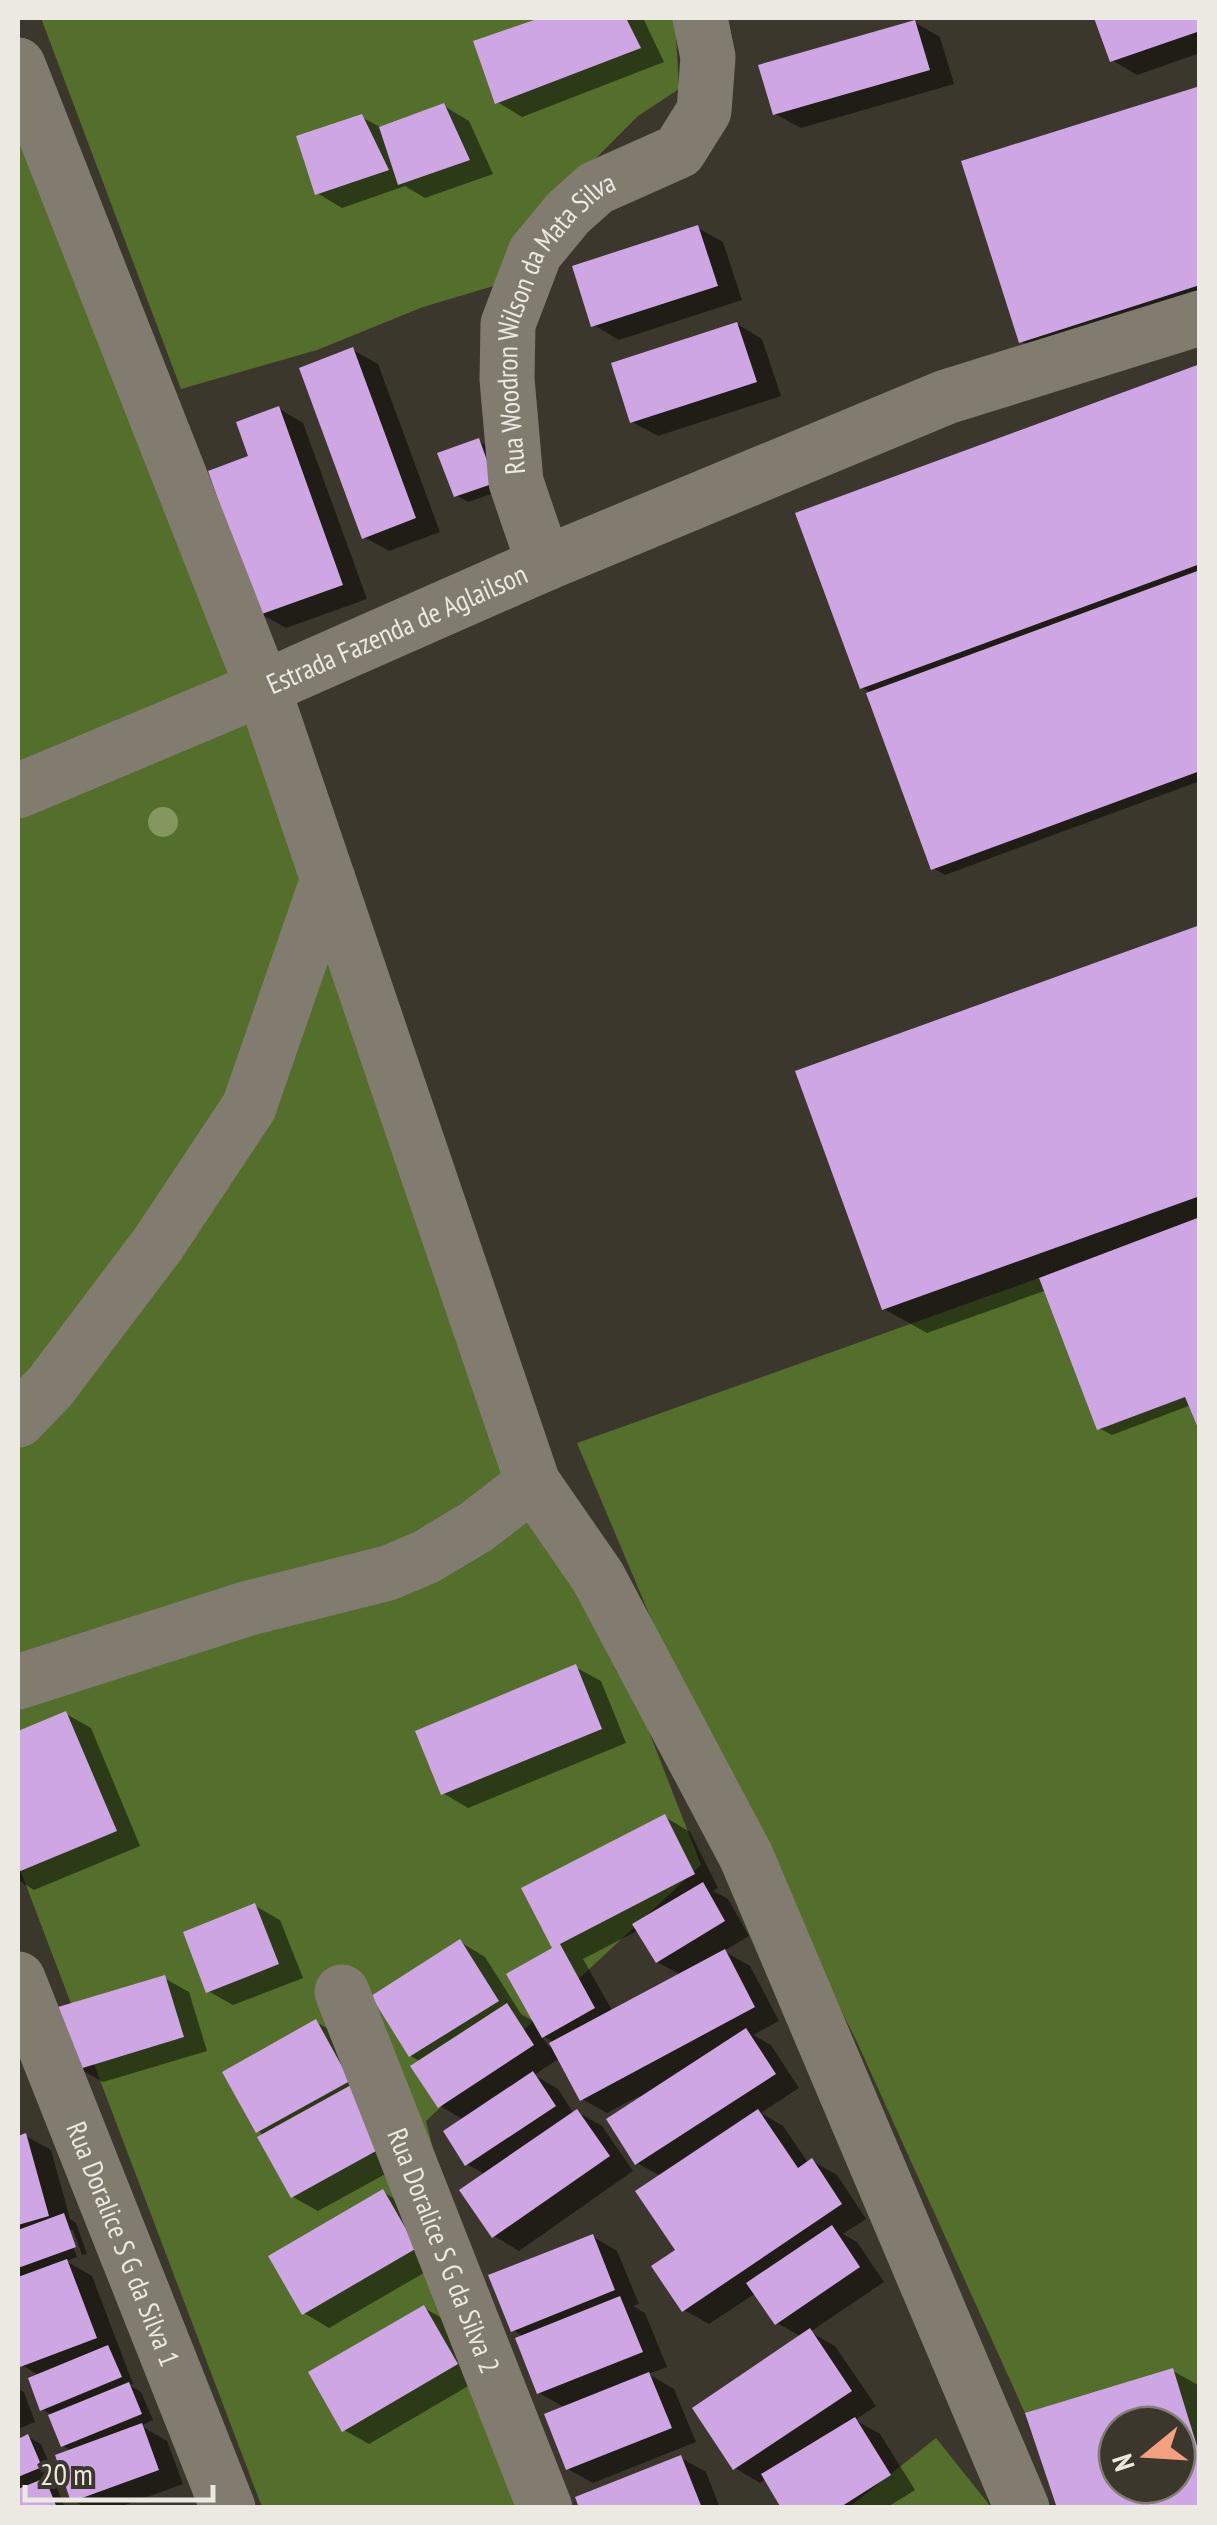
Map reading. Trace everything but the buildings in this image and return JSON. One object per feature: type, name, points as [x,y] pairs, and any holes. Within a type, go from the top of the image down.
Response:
[{"type":"street","name":"Rua Woodron Wilson da Mata Silva","points":[[544,564],[516,482],[508,324],[535,253],[568,214],[596,188],[679,151],[704,111],[708,56],[700,18]]},
{"type":"street","points":[[18,65],[263,688],[18,791]]},
{"type":"street","name":"Estrada Fazenda de Aglailson","points":[[1022,2508],[746,1856],[598,1576],[533,1483],[263,688],[544,564],[946,398],[1200,318]]},
{"type":"street","points":[[18,1420],[50,1387],[158,1244],[249,1107],[328,879]]},
{"type":"street","points":[[18,1682],[249,1608],[388,1572],[426,1557],[476,1527],[533,1483]]},
{"type":"street","name":"Rua Doralice S G da Silva 1","points":[[18,1979],[228,2508]]},
{"type":"street","name":"Rua Doralice S G da Silva 2","points":[[342,1992],[546,2508]]},
{"type":"green space","points":[[41,18],[675,18],[679,89],[638,116],[524,230],[500,284],[423,307],[317,350],[181,389]]},
{"type":"green space","points":[[18,114],[701,1865],[426,2121],[523,2503],[515,2507],[262,2507],[18,1864]]},
{"type":"green space","points":[[1039,1278],[1097,1429],[1185,1397],[1200,1434],[1199,2507],[1064,2507],[857,2042],[688,1706],[577,1443]]},
{"type":"green space","points":[[936,2438],[991,2507],[848,2508]]}]
